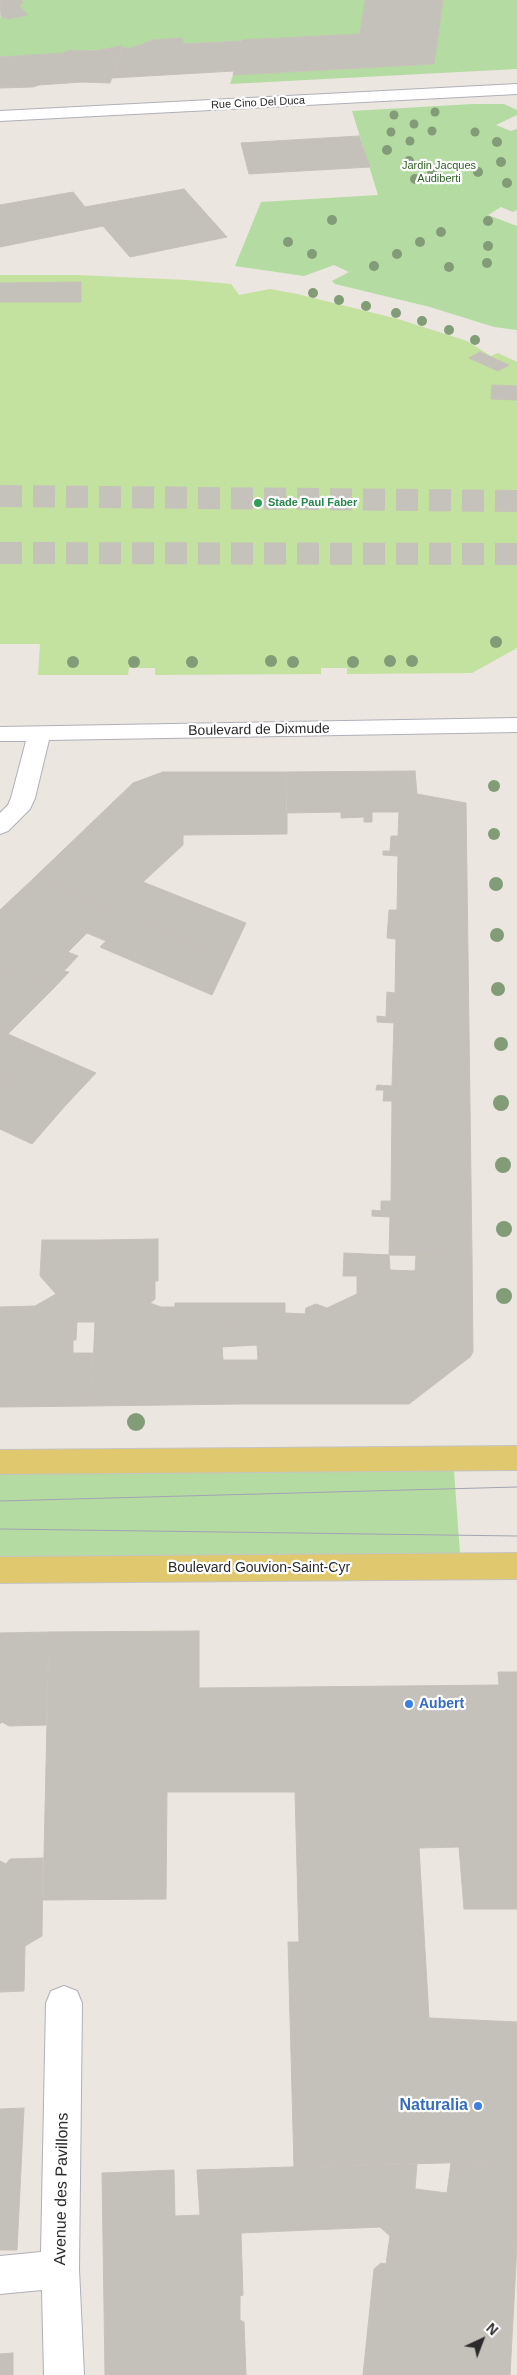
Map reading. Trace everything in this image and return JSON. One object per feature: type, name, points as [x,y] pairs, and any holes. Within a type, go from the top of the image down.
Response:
[{"type":"main road","points":[[0,1462],[517,1458]]},
{"type":"main road","name":"Boulevard Gouvion-Saint-Cyr","points":[[0,1570],[517,1566]]},
{"type":"street","name":"Rue Cino Del Duca","points":[[0,116],[517,89]]},
{"type":"street","name":"Boulevard de Dixmude","points":[[0,734],[517,725]]},
{"type":"street","points":[[0,826],[18,810],[23,798],[39,734]]},
{"type":"street","name":"Avenue des Pavillons","points":[[64,2003],[60,2269],[64,2375]]},
{"type":"street","points":[[0,2275],[60,2269]]},
{"type":"green space","points":[[21,0],[365,0],[360,34],[184,44],[182,38],[155,40],[131,48],[122,48],[122,46],[93,51],[70,50],[63,53],[0,57],[0,17],[9,19],[27,15],[19,6],[23,3]]},
{"type":"green space","points":[[443,0],[517,0],[517,69],[230,84],[233,75],[433,64]]},
{"type":"green space","name":"Jardin Jacques Audiberti","points":[[504,104],[517,110],[517,115],[496,125],[511,131],[517,129],[517,210],[513,212],[501,207],[488,215],[517,226],[517,330],[494,327],[430,307],[335,284],[332,281],[349,272],[334,265],[304,276],[235,266],[261,202],[378,195],[352,111]]},
{"type":"green space","name":"Stade Paul Faber","points":[[0,275],[76,275],[187,280],[231,284],[239,295],[270,289],[398,319],[467,341],[491,356],[498,353],[517,362],[517,648],[472,673],[347,674],[347,668],[321,668],[321,674],[155,675],[155,668],[129,668],[128,675],[38,675],[40,644],[0,644]]},
{"type":"green space","points":[[454,1471],[460,1554],[0,1557],[0,1474]]},
{"type":"building","points":[[0,0],[21,0],[23,3],[19,6],[28,15],[9,19],[1,17]]},
{"type":"building","points":[[365,0],[443,0],[434,64],[233,75],[242,40],[360,34]]},
{"type":"building","points":[[182,38],[184,44],[242,41],[234,71],[112,78],[122,48],[131,48],[154,40]]},
{"type":"building","points":[[122,46],[110,83],[82,82],[0,88],[0,57],[63,53],[70,50],[93,51]]},
{"type":"building","points":[[359,136],[370,167],[249,174],[241,143]]},
{"type":"building","points":[[184,189],[227,237],[130,257],[103,226],[0,247],[0,205],[73,192],[85,207]]},
{"type":"building","points":[[81,282],[81,302],[0,302],[0,283]]},
{"type":"building","points":[[480,352],[509,365],[498,371],[469,358]]},
{"type":"building","points":[[492,385],[517,386],[517,400],[491,399]]},
{"type":"building","points":[[415,771],[417,794],[466,803],[472,1256],[389,1255],[390,1217],[372,1216],[372,1210],[381,1211],[381,1201],[391,1201],[392,1101],[383,1101],[384,1090],[376,1090],[377,1085],[392,1086],[394,1023],[377,1022],[377,1016],[386,1017],[387,992],[395,993],[396,939],[387,938],[389,910],[397,910],[398,856],[383,855],[383,851],[390,851],[391,836],[398,836],[399,812],[372,812],[372,822],[364,822],[364,817],[341,818],[341,812],[286,813],[287,772]]},
{"type":"building","points":[[163,772],[287,772],[287,834],[183,835],[183,845],[143,882],[246,923],[229,959],[34,878],[133,783]]},
{"type":"building","points":[[34,878],[229,959],[212,995],[100,947],[106,941],[87,933],[68,952],[78,956],[64,971],[69,972],[53,989],[0,966],[0,910]]},
{"type":"building","points":[[0,966],[53,989],[8,1034],[96,1073],[65,1106],[0,1077]]},
{"type":"building","points":[[0,1077],[65,1106],[32,1144],[0,1129]]},
{"type":"building","points":[[158,1239],[158,1281],[155,1281],[155,1299],[150,1303],[161,1307],[175,1307],[175,1303],[237,1303],[238,1346],[222,1347],[223,1360],[239,1360],[240,1404],[91,1406],[99,1240]]},
{"type":"building","points":[[42,1240],[99,1240],[95,1322],[77,1322],[76,1340],[73,1340],[73,1353],[93,1353],[91,1406],[0,1407],[0,1307],[35,1306],[56,1294],[40,1276]]},
{"type":"building","points":[[344,1253],[389,1255],[390,1270],[415,1271],[416,1255],[472,1256],[473,1352],[470,1357],[409,1404],[240,1404],[239,1360],[258,1360],[257,1345],[238,1346],[237,1303],[285,1303],[285,1313],[305,1314],[306,1308],[316,1304],[327,1308],[357,1294],[357,1276],[343,1276]]},
{"type":"building","points":[[199,1631],[199,1688],[499,1685],[498,1672],[517,1672],[517,1909],[464,1909],[459,1847],[419,1848],[429,2018],[517,2022],[517,2161],[294,2167],[288,1942],[299,1942],[295,1792],[167,1792],[166,1899],[43,1900],[49,1632]]},
{"type":"building","points":[[49,1632],[46,1725],[9,1726],[2,1722],[0,1724],[0,1633]]},
{"type":"building","points":[[43,1858],[42,1936],[25,1946],[24,1991],[0,1992],[0,1861],[6,1864],[10,1859]]},
{"type":"building","points":[[24,2108],[17,2250],[0,2250],[0,2109]]},
{"type":"building","points":[[517,2161],[517,2245],[510,2375],[363,2375],[374,2269],[381,2263],[386,2264],[390,2236],[380,2227],[241,2233],[243,2295],[240,2296],[240,2320],[244,2322],[246,2375],[105,2375],[102,2173],[174,2170],[175,2216],[200,2215],[197,2170],[417,2163],[415,2189],[447,2193],[451,2163]]},
{"type":"building","points":[[13,2353],[13,2375],[0,2375],[0,2354]]},
{"type":"tunnel","points":[[0,496],[517,501]]},
{"type":"tunnel","points":[[0,553],[517,554]]},
{"type":"tram line","points":[[0,1501],[517,1487]]},
{"type":"tram line","points":[[0,1529],[517,1536]]},
{"type":"place","name":"Stade Paul Faber","points":[[258,503]]},
{"type":"place","name":"Aubert","points":[[409,1704]]},
{"type":"place","name":"Naturalia","points":[[478,2106]]}]
